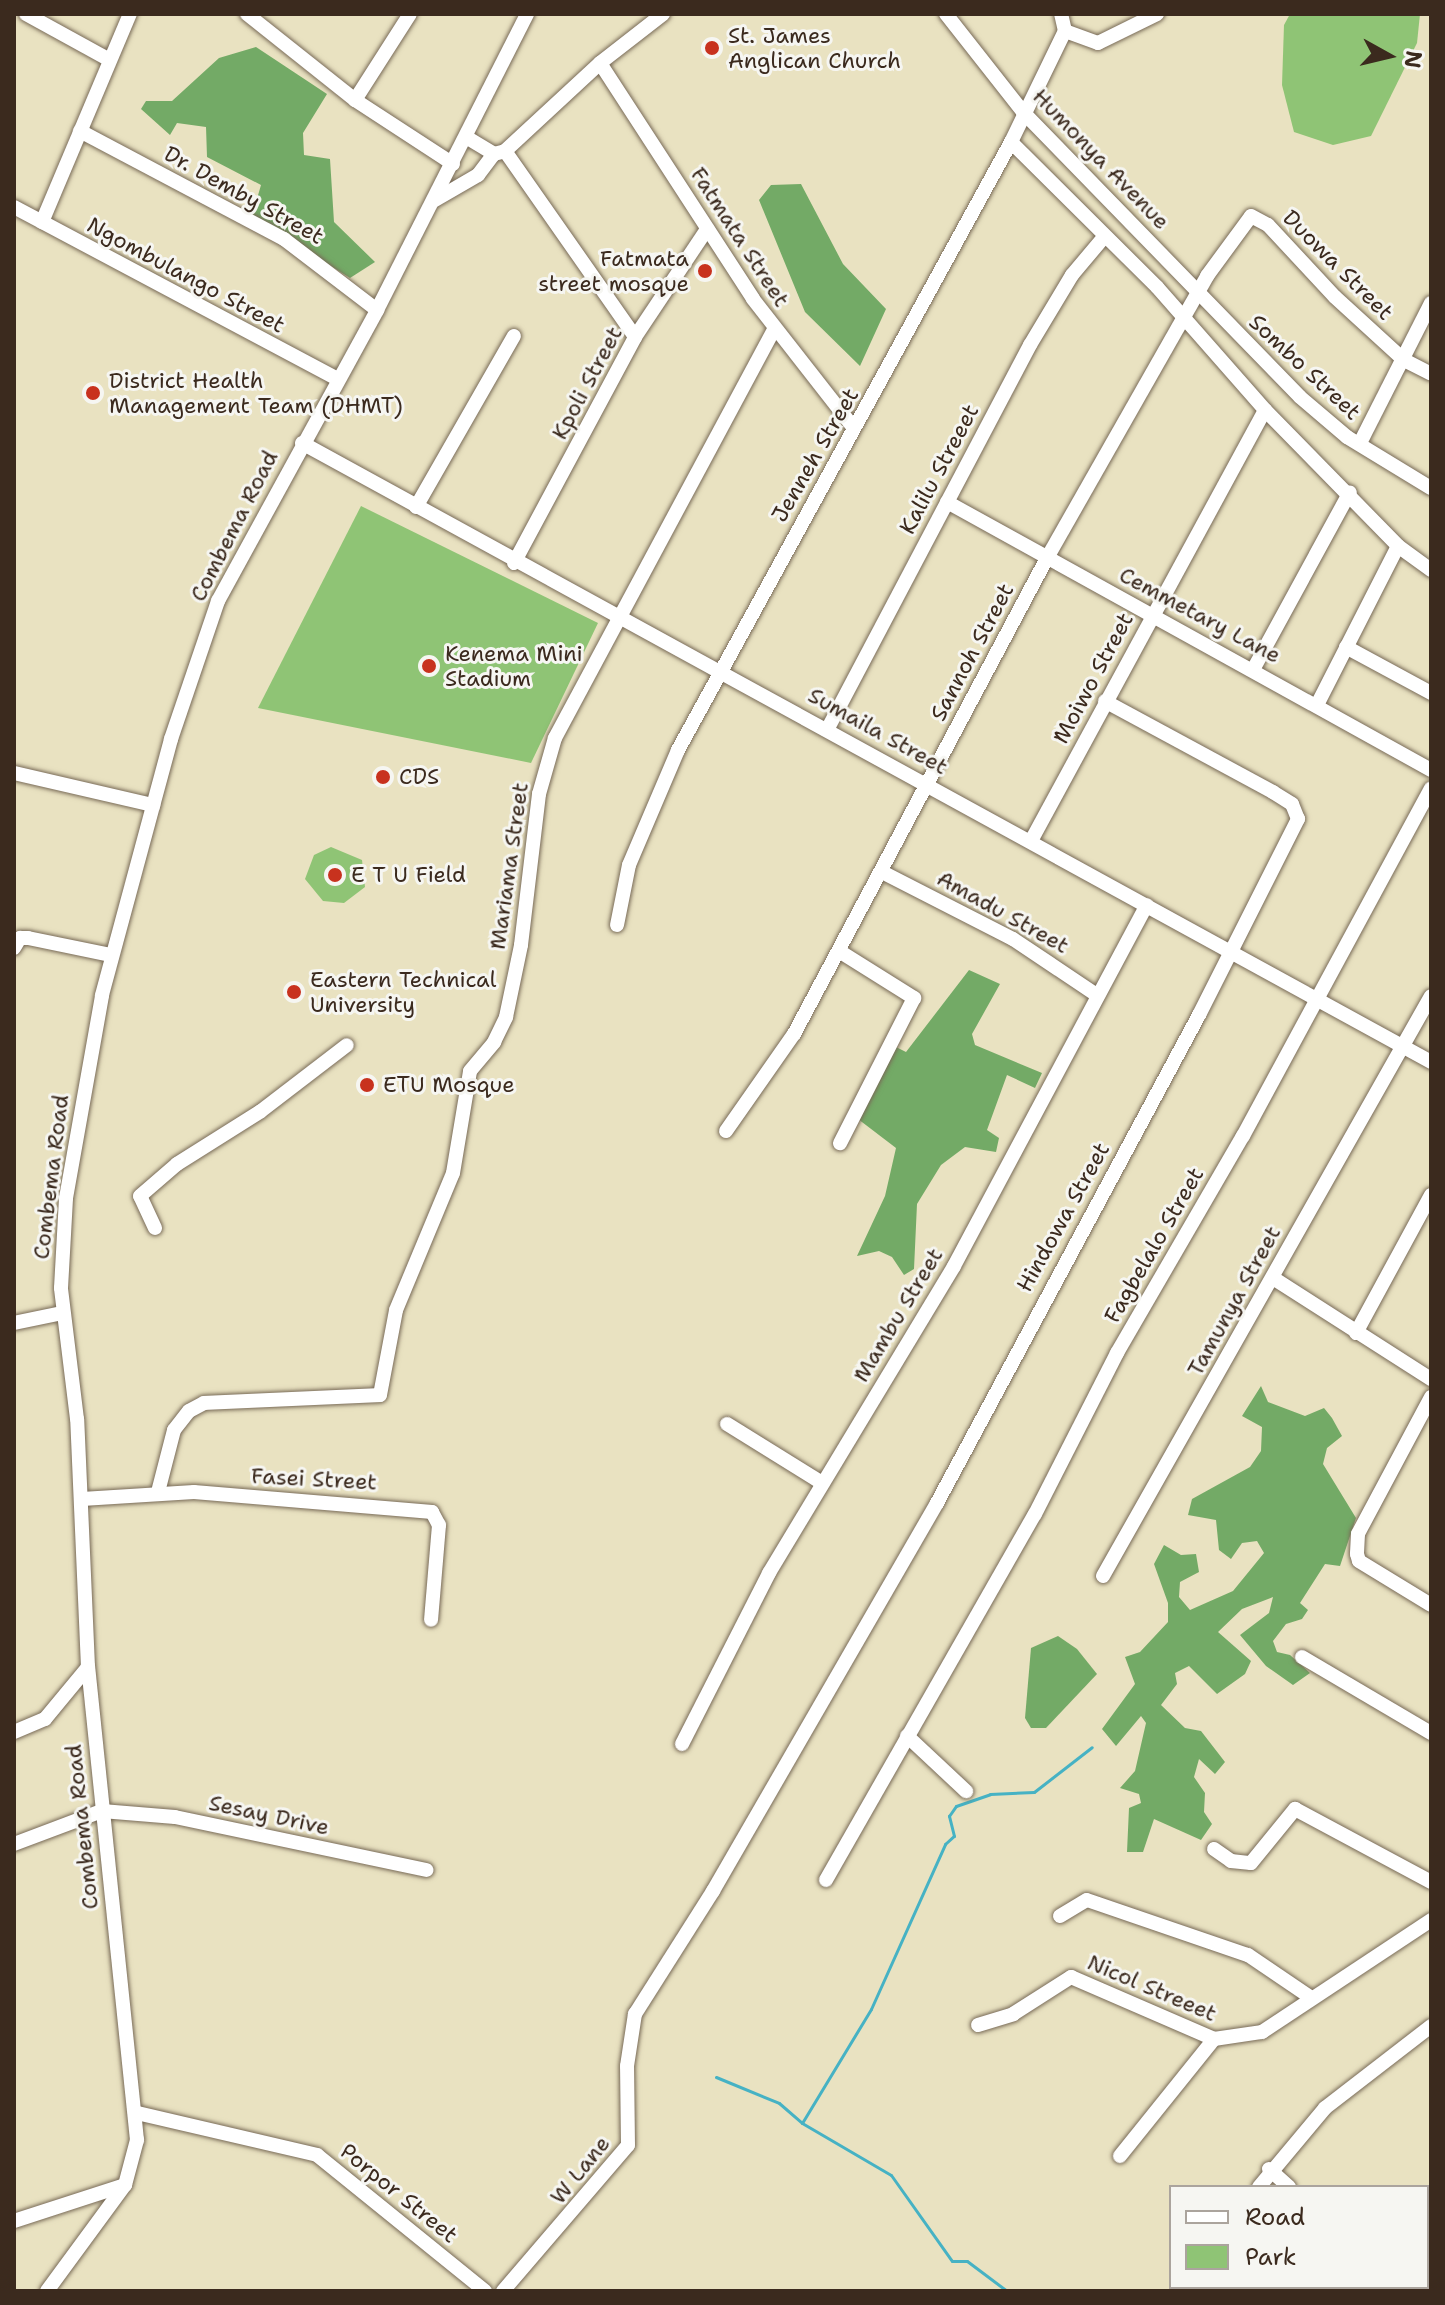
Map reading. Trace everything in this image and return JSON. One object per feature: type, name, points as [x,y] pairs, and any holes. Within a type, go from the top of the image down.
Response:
[{"type":"street","points":[[26,14],[108,59]]},
{"type":"street","points":[[42,222],[108,59],[130,14]]},
{"type":"street","points":[[247,14],[355,100],[453,164]]},
{"type":"street","points":[[355,100],[410,14]]},
{"type":"street","points":[[527,14],[466,137],[499,153],[635,337]]},
{"type":"street","points":[[435,200],[478,175],[600,63],[663,14]]},
{"type":"street","name":"Humonya Avenue","points":[[946,14],[1023,112],[1198,293]]},
{"type":"street","points":[[1061,14],[1065,31],[1098,43],[1157,14]]},
{"type":"street","name":"Jenneh Street","points":[[617,925],[629,865],[648,816],[722,670],[1011,142],[1065,31]]},
{"type":"street","name":"Fatmata Street","points":[[600,63],[774,330],[853,427]]},
{"type":"street","name":"Dr. Demby Street","points":[[80,131],[284,239],[377,310]]},
{"type":"street","name":"Combema Road","points":[[47,2291],[125,2185],[135,2152],[137,2113],[88,1667],[82,1499],[62,1313],[66,1198],[111,955],[153,805],[218,601],[377,310],[466,137]]},
{"type":"street","points":[[1011,142],[1185,317],[1265,410],[1350,492],[1398,546],[1431,570]]},
{"type":"street","name":"Ngombulango Street","points":[[14,207],[338,379]]},
{"type":"street","name":"Duowa Street","points":[[1198,293],[1230,240],[1257,217],[1404,360],[1431,374]]},
{"type":"street","name":"Kpoli Street","points":[[514,563],[635,337],[707,229]]},
{"type":"street","name":"Kalilu Streeet","points":[[827,730],[1051,310],[1104,237]]},
{"type":"street","name":"Sannoh Street","points":[[726,1131],[771,1073],[882,872],[1047,558],[1198,293]]},
{"type":"street","name":"Sombo Street","points":[[1198,293],[1300,397],[1360,443],[1431,488]]},
{"type":"street","points":[[1360,443],[1431,303]]},
{"type":"street","name":"Mariama Street","points":[[158,1492],[174,1430],[189,1411],[204,1403],[380,1395],[396,1310],[453,1173],[470,1071],[494,1042],[506,1017],[546,763],[617,615],[774,330]]},
{"type":"street","points":[[416,507],[514,336]]},
{"type":"street","name":"Moiwo Street","points":[[1031,841],[1265,410]]},
{"type":"street","name":"Sumaila Street","points":[[302,443],[514,563],[722,670],[1431,1062]]},
{"type":"street","points":[[1254,668],[1350,492]]},
{"type":"street","name":"Cemmetary Lane","points":[[947,502],[1254,668],[1431,770]]},
{"type":"street","points":[[1317,705],[1398,546]]},
{"type":"street","points":[[1346,647],[1431,693]]},
{"type":"street","name":"Hindowa Street","points":[[688,1925],[937,1503],[1294,828],[1297,810],[1221,761],[1105,701]]},
{"type":"street","points":[[14,773],[153,805]]},
{"type":"street","name":"Fagbelalo Street","points":[[826,1880],[1035,1514],[1123,1341],[1317,1000],[1431,789]]},
{"type":"street","name":"Amadu Street","points":[[882,872],[1013,939],[1098,996]]},
{"type":"street","name":"Mambu Street","points":[[682,1744],[769,1573],[960,1255],[1147,905]]},
{"type":"street","points":[[14,948],[20,938],[28,938],[111,955]]},
{"type":"street","points":[[839,951],[914,998],[840,1143]]},
{"type":"street","name":"Tamunya Street","points":[[1103,1576],[1431,996]]},
{"type":"street","points":[[155,1228],[140,1196],[177,1164],[261,1111],[347,1045]]},
{"type":"street","points":[[1356,1333],[1431,1195]]},
{"type":"street","points":[[1273,1278],[1431,1379]]},
{"type":"street","points":[[14,1323],[62,1313]]},
{"type":"street","points":[[1431,1397],[1358,1534],[1357,1554],[1359,1561],[1431,1605]]},
{"type":"street","points":[[727,1424],[822,1483]]},
{"type":"street","name":"Fasei Street","points":[[82,1499],[158,1492],[432,1512],[439,1525],[431,1620]]},
{"type":"street","points":[[1302,1657],[1431,1733]]},
{"type":"street","points":[[14,1732],[45,1719],[88,1667]]},
{"type":"street","points":[[907,1736],[966,1791]]},
{"type":"street","points":[[1214,1849],[1231,1861],[1251,1863],[1295,1809],[1431,1882]]},
{"type":"street","points":[[14,1844],[102,1811]]},
{"type":"street","name":"Sesay Drive","points":[[102,1811],[175,1817],[426,1870]]},
{"type":"street","points":[[1060,1916],[1087,1900],[1248,1955],[1310,1997]]},
{"type":"street","name":"Nicol Streeet","points":[[978,2025],[1013,2014],[1071,1977],[1214,2039],[1268,2030],[1310,1997],[1431,1920]]},
{"type":"street","name":"W Lane","points":[[503,2291],[628,2145],[632,2119],[627,2066],[635,2014],[688,1925]]},
{"type":"street","points":[[1260,2185],[1269,2169],[1349,2086],[1431,2026]]},
{"type":"street","points":[[1120,2156],[1214,2039]]},
{"type":"street","name":"Porpor Street","points":[[137,2113],[317,2155],[485,2291]]},
{"type":"street","points":[[1269,2169],[1287,2185]]},
{"type":"street","points":[[14,2221],[125,2185]]},
{"type":"green space","points":[[1290,14],[1420,14],[1417,43],[1371,136],[1333,145],[1294,132],[1282,85],[1284,25]]},
{"type":"green space","points":[[256,47],[327,94],[303,133],[304,155],[330,159],[334,222],[375,262],[350,278],[252,216],[261,185],[207,157],[206,127],[177,123],[170,135],[141,109],[146,101],[172,101],[219,58]]},
{"type":"green space","points":[[801,184],[843,264],[886,309],[860,366],[805,312],[759,200],[771,185]]},
{"type":"green space","name":"Kenema Mini Stadium","points":[[361,506],[598,623],[531,763],[258,708]]},
{"type":"green space","name":"E T U Field","points":[[331,847],[362,860],[365,887],[344,903],[323,901],[305,879],[314,855]]},
{"type":"green space","points":[[969,970],[1000,984],[972,1034],[975,1045],[1042,1073],[1035,1088],[1007,1075],[987,1130],[999,1138],[996,1152],[965,1147],[941,1165],[917,1204],[914,1269],[904,1275],[892,1257],[879,1251],[857,1256],[885,1196],[896,1148],[858,1119],[894,1046],[906,1052]]},
{"type":"green space","points":[[1261,1386],[1268,1402],[1305,1416],[1324,1408],[1332,1418],[1342,1436],[1327,1448],[1323,1464],[1356,1518],[1340,1566],[1325,1564],[1300,1603],[1308,1610],[1302,1619],[1286,1624],[1273,1641],[1277,1652],[1290,1655],[1310,1673],[1293,1685],[1266,1666],[1240,1635],[1269,1613],[1273,1597],[1242,1609],[1218,1632],[1251,1661],[1245,1674],[1217,1694],[1189,1666],[1175,1673],[1177,1684],[1161,1705],[1185,1728],[1201,1731],[1225,1762],[1215,1774],[1199,1759],[1194,1777],[1205,1793],[1204,1812],[1212,1824],[1201,1840],[1154,1819],[1143,1852],[1127,1852],[1129,1808],[1141,1803],[1139,1794],[1120,1788],[1135,1771],[1146,1723],[1141,1716],[1116,1746],[1102,1729],[1135,1684],[1125,1657],[1140,1652],[1168,1622],[1168,1603],[1154,1564],[1164,1545],[1181,1555],[1196,1554],[1199,1572],[1180,1582],[1179,1597],[1190,1610],[1233,1591],[1264,1553],[1257,1541],[1242,1543],[1231,1559],[1219,1550],[1216,1520],[1188,1515],[1192,1499],[1250,1467],[1261,1451],[1262,1427],[1242,1416]]},
{"type":"green space","points":[[1058,1636],[1077,1649],[1097,1674],[1046,1728],[1031,1728],[1025,1718],[1031,1648]]},
{"type":"waterway","points":[[802,2123],[871,2009],[945,1844],[954,1836],[949,1816],[956,1806],[990,1794],[1034,1792],[1092,1747]]},
{"type":"waterway","points":[[716,2077],[779,2103],[802,2123],[891,2175],[952,2261],[967,2261],[1007,2291]]},
{"type":"place","name":"St. James Anglican Church","points":[[712,48]]},
{"type":"place","name":"Fatmata street mosque","points":[[705,271]]},
{"type":"place","name":"District Health Management Team (DHMT)","points":[[93,393]]},
{"type":"place","name":"Kenema Mini Stadium","points":[[429,666]]},
{"type":"place","name":"CDS","points":[[383,777]]},
{"type":"place","name":"E T U Field","points":[[335,875]]},
{"type":"place","name":"Eastern Technical University","points":[[294,992]]},
{"type":"place","name":"ETU Mosque","points":[[367,1085]]}]
